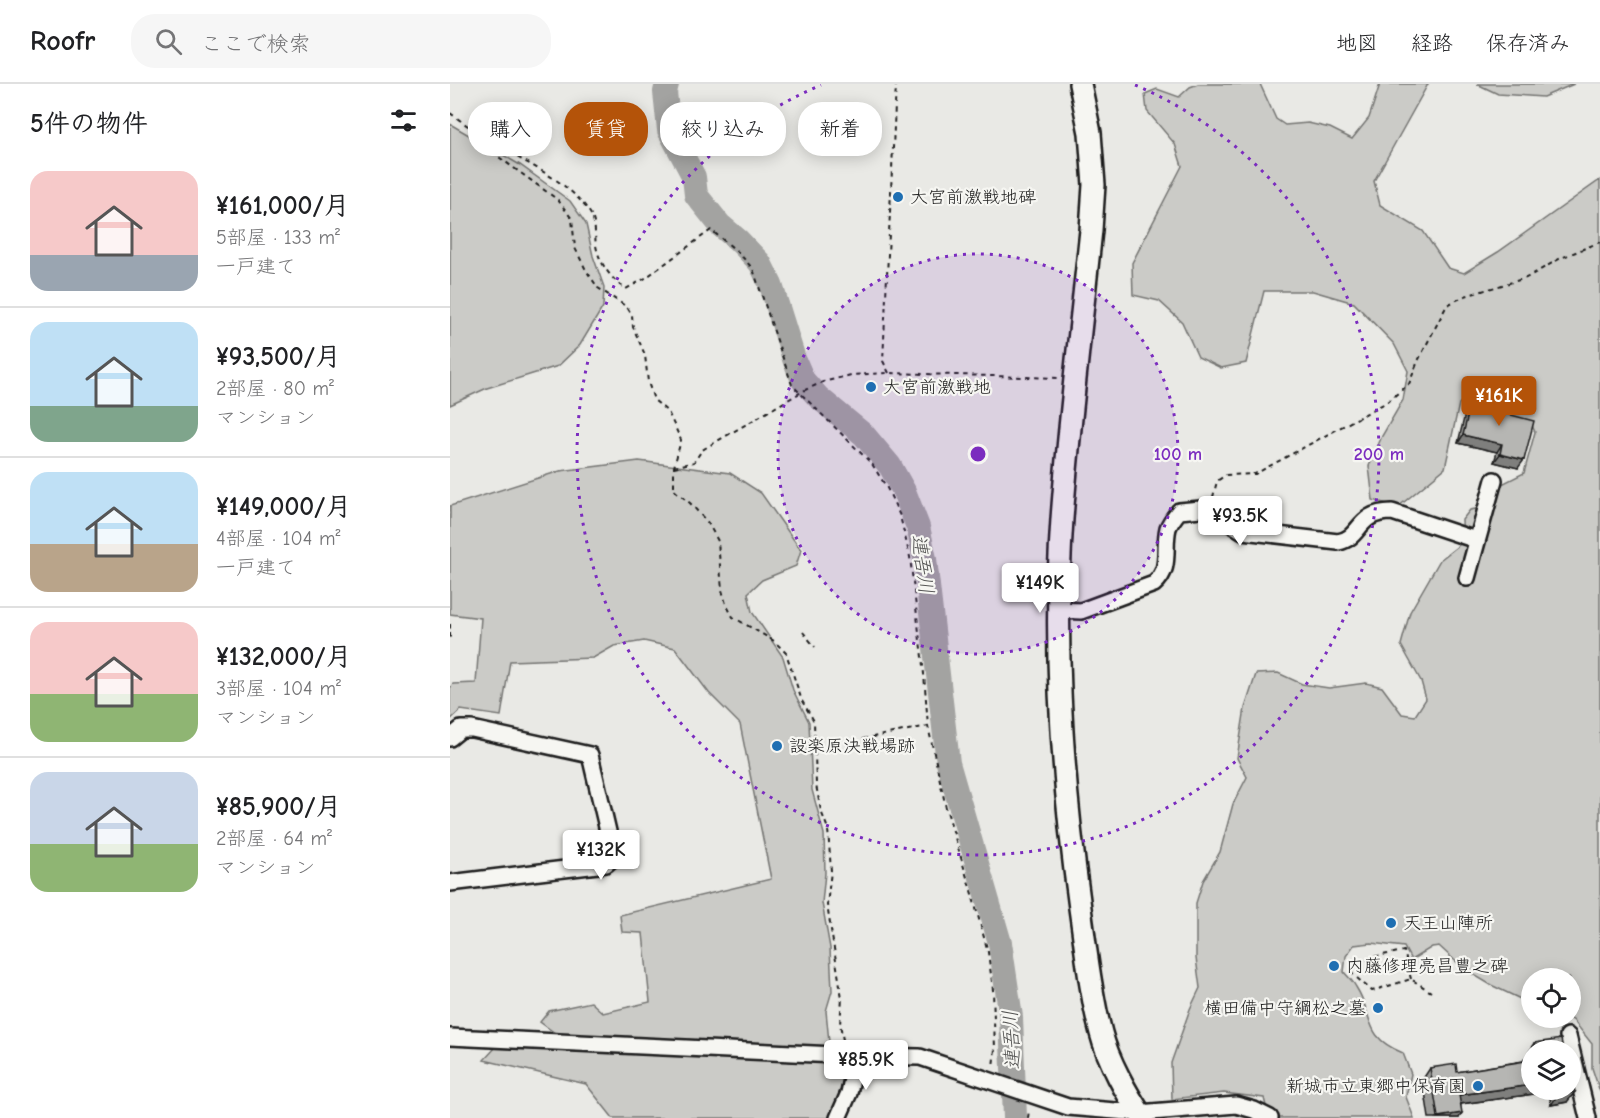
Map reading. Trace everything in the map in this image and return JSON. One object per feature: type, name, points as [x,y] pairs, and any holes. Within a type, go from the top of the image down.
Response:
[{"type":"street","points":[[1080,84],[1090,133],[1094,185],[1062,520],[1059,697],[1066,801],[1093,997],[1102,1035],[1118,1074],[1141,1115]]},
{"type":"street","points":[[1467,578],[1494,480]]},
{"type":"street","points":[[1059,610],[1081,611],[1154,584],[1161,578],[1165,569],[1168,527],[1179,511],[1201,509],[1210,511],[1243,531],[1338,542],[1346,540],[1369,516],[1379,512],[1392,512],[1476,540]]},
{"type":"street","points":[[450,738],[461,729],[472,729],[590,755],[614,857],[606,864],[450,883]]},
{"type":"street","points":[[1568,1036],[1588,1118]]},
{"type":"street","points":[[450,1037],[910,1056],[1068,1107],[1141,1115],[1236,1105],[1270,1118]]},
{"type":"street","points":[[838,1118],[849,1093],[850,1055]]},
{"type":"path","points":[[889,373],[884,361],[896,84]]},
{"type":"path","points":[[450,113],[468,126]]},
{"type":"path","points":[[497,156],[558,200],[572,219],[575,248],[586,270],[598,288],[627,307],[632,315],[633,327],[645,355],[648,382],[654,400],[668,412],[681,440],[674,467],[675,490],[708,523],[718,541],[722,590],[733,617],[774,641],[786,653],[802,701],[813,721],[816,785],[821,811],[828,829],[831,871],[827,905],[842,998],[840,1024],[850,1055]]},
{"type":"path","points":[[515,156],[559,182],[588,210],[595,222],[599,258],[618,285],[626,289],[644,279],[711,230],[738,252],[753,269],[770,316],[782,362],[792,386],[873,464],[887,488],[900,516],[912,578],[928,726],[946,808],[987,952],[993,990],[995,1048],[993,1082]]},
{"type":"path","points":[[1210,511],[1217,481],[1226,475],[1255,474],[1387,402],[1410,384],[1418,361],[1447,305],[1465,296],[1526,278],[1561,258],[1600,242]]},
{"type":"path","points":[[674,467],[694,462],[702,450],[799,393],[823,382],[851,375],[889,373],[1076,379]]},
{"type":"path","points":[[450,624],[450,640]]},
{"type":"path","points":[[802,632],[815,647]]},
{"type":"path","points":[[863,739],[928,726]]},
{"type":"path","points":[[1411,979],[1372,991],[1349,971],[1372,957],[1404,951],[1411,979],[1431,992]]},
{"type":"shaded area","points":[[1198,84],[1260,84],[1276,119],[1285,125],[1308,123],[1330,128],[1352,139],[1369,118],[1380,84],[1428,84],[1374,181],[1380,205],[1423,231],[1448,268],[1464,273],[1498,252],[1600,180],[1600,1092],[1592,1068],[1592,1044],[1579,1028],[1581,968],[1521,968],[1521,999],[1464,969],[1439,946],[1432,947],[1411,960],[1404,947],[1371,943],[1354,945],[1346,956],[1344,972],[1362,997],[1375,1032],[1381,1040],[1403,1053],[1411,1074],[1406,1097],[1414,1118],[1269,1118],[1264,1098],[1224,1093],[1172,1099],[1171,1063],[1200,988],[1196,958],[1196,903],[1203,881],[1220,852],[1233,804],[1247,777],[1237,758],[1245,708],[1256,674],[1278,673],[1302,684],[1329,688],[1366,683],[1382,687],[1402,714],[1415,716],[1426,699],[1421,681],[1401,645],[1410,612],[1440,560],[1463,542],[1462,520],[1470,510],[1492,506],[1502,484],[1524,473],[1535,432],[1531,423],[1503,413],[1494,393],[1476,389],[1459,404],[1445,468],[1398,507],[1373,500],[1369,466],[1382,436],[1403,400],[1408,371],[1394,344],[1354,303],[1313,291],[1264,291],[1246,363],[1221,368],[1198,357],[1182,322],[1159,301],[1133,295],[1132,263],[1182,166],[1175,144],[1147,111],[1145,94],[1157,89],[1179,97],[1190,87]]},
{"type":"shaded area","points":[[1477,84],[1574,84],[1543,97],[1498,94]]},
{"type":"shaded area","points":[[450,124],[468,135],[468,156],[505,156],[570,201],[586,224],[593,256],[604,287],[603,307],[580,345],[558,366],[487,388],[450,405]]},
{"type":"shaded area","points":[[639,461],[730,473],[761,493],[801,550],[796,566],[762,580],[748,593],[752,612],[783,657],[793,690],[809,722],[812,790],[824,834],[825,873],[822,903],[830,948],[832,991],[826,1011],[829,1042],[844,1073],[835,1118],[613,1118],[586,1084],[484,1060],[496,1047],[551,1048],[555,1033],[540,1022],[549,1011],[591,1002],[603,1013],[650,1002],[643,933],[622,932],[620,915],[771,879],[740,724],[709,693],[675,648],[644,641],[614,646],[593,658],[510,661],[501,716],[461,710],[450,720],[450,688],[453,684],[476,683],[481,618],[450,614],[450,506],[560,471]]},
{"type":"building","points":[[1484,386],[1498,389],[1492,410],[1534,421],[1524,460],[1500,454],[1502,444],[1463,435],[1470,406],[1479,408]]},
{"type":"building","points":[[1521,1062],[1521,1087],[1459,1095],[1462,1113],[1438,1117],[1430,1068],[1456,1064],[1457,1072]]},
{"type":"waterway","name":"連吾川","points":[[667,84],[665,92],[669,130],[694,177],[696,195],[720,225],[760,263],[771,285],[794,359],[803,380],[818,397],[864,435],[890,466],[904,491],[918,527],[925,559],[948,763],[1000,943],[1011,1017],[1015,1118]]},
{"type":"place","name":"大宮前激戦地碑","points":[[898,197]]},
{"type":"place","name":"大宮前激戦地","points":[[871,387]]},
{"type":"place","name":"設楽原決戦場跡","points":[[777,746]]},
{"type":"place","name":"天王山陣所","points":[[1391,923]]},
{"type":"place","name":"内藤修理亮昌豊之碑","points":[[1334,966]]},
{"type":"place","name":"横田備中守綱松之墓","points":[[1378,1008]]},
{"type":"place","name":"新城市立東郷中保育園","points":[[1478,1086]]}]
